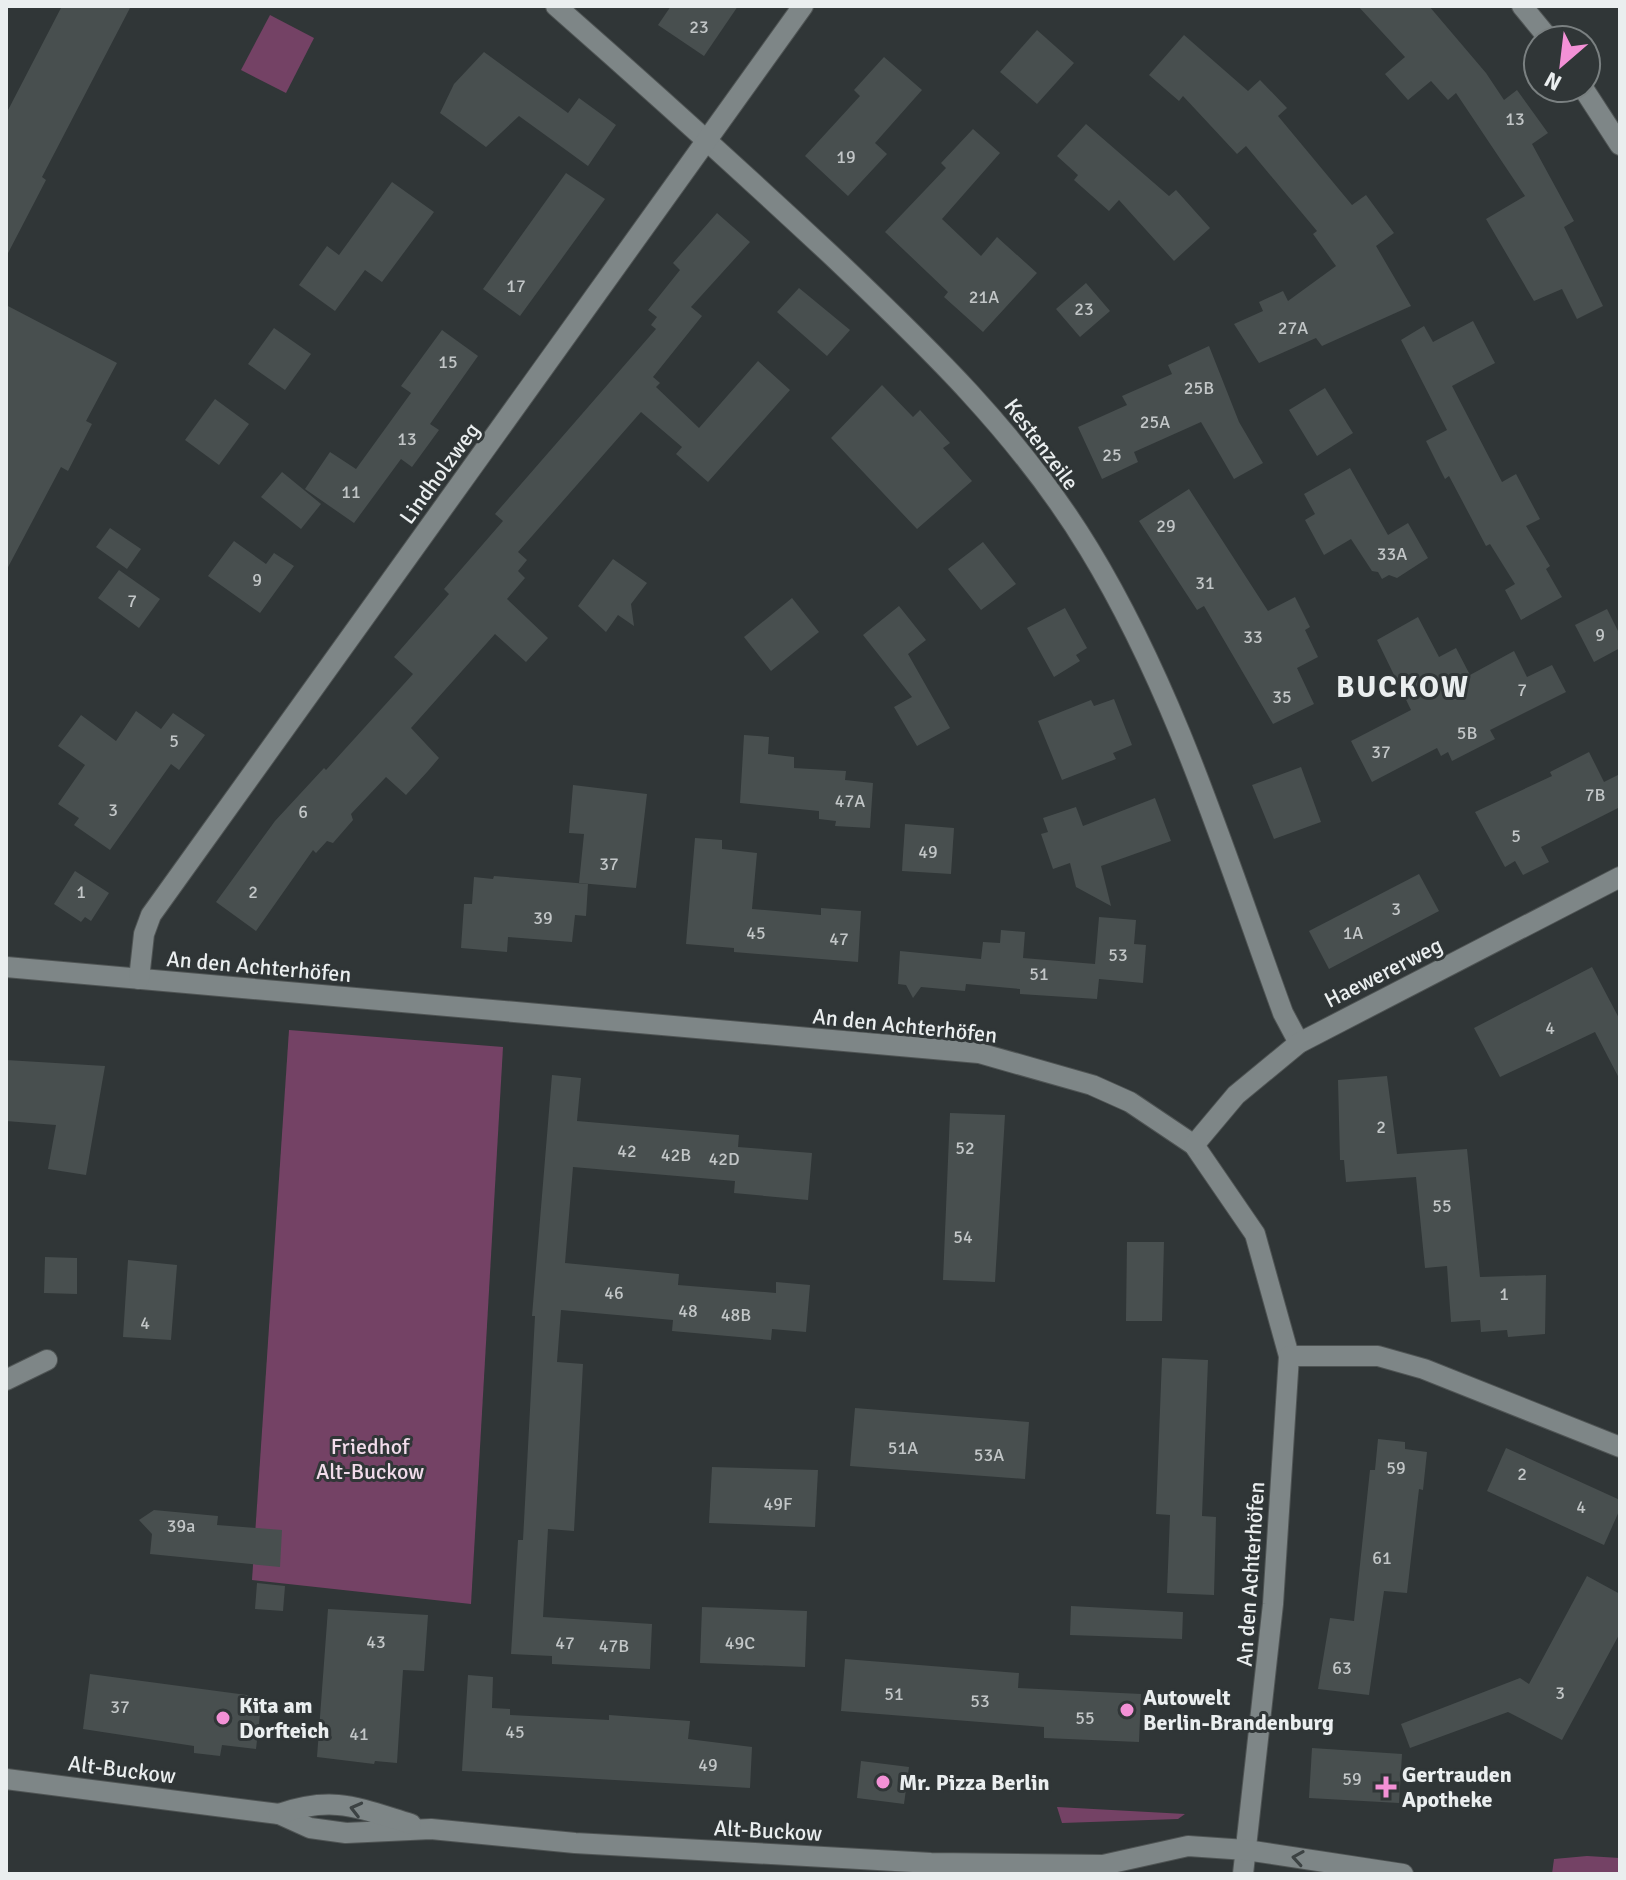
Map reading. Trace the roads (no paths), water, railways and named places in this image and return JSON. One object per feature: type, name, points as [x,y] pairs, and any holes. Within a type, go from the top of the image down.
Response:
[{"type":"street","name":"Kestenzeile","points":[[556,6],[707,140],[916,335],[1001,424],[1089,548],[1139,641],[1179,734],[1283,1013],[1299,1043]]},
{"type":"street","name":"Lindholzweg","points":[[139,979],[144,934],[151,915],[803,6]]},
{"type":"street","points":[[1522,6],[1537,24]]},
{"type":"street","points":[[1593,104],[1620,145]]},
{"type":"street","name":"Haewererweg","points":[[1194,1145],[1236,1095],[1299,1043],[1620,877]]},
{"type":"street","name":"An den Achterhöfen","points":[[6,967],[979,1053],[1092,1085],[1130,1102],[1194,1145],[1255,1234],[1289,1356],[1273,1604],[1243,1874]]},
{"type":"street","points":[[1289,1356],[1341,1354],[1424,1369],[1620,1447]]},
{"type":"street","points":[[6,1380],[47,1360]]},
{"type":"street","name":"Alt-Buckow","points":[[6,1779],[279,1814],[310,1828],[346,1833],[431,1829],[575,1843],[806,1857],[1103,1865]]},
{"type":"street","points":[[1103,1865],[1188,1846],[1246,1850],[1403,1874]]},
{"type":"street","points":[[1103,1865],[1128,1874]]},
{"type":"place","name":"Autowelt Berlin-Brandenburg","points":[[1127,1710]]},
{"type":"place","name":"Kita am Dorfteich","points":[[223,1718]]},
{"type":"place","name":"Mr. Pizza Berlin","points":[[883,1782]]},
{"type":"place","name":"Gertrauden Apotheke","points":[[1386,1787]]},
{"type":"district","name":"BUCKOW","points":[[1403,687]]},
{"type":"park label","name":"Friedhof Alt-Buckow","points":[[370,1458]]}]
